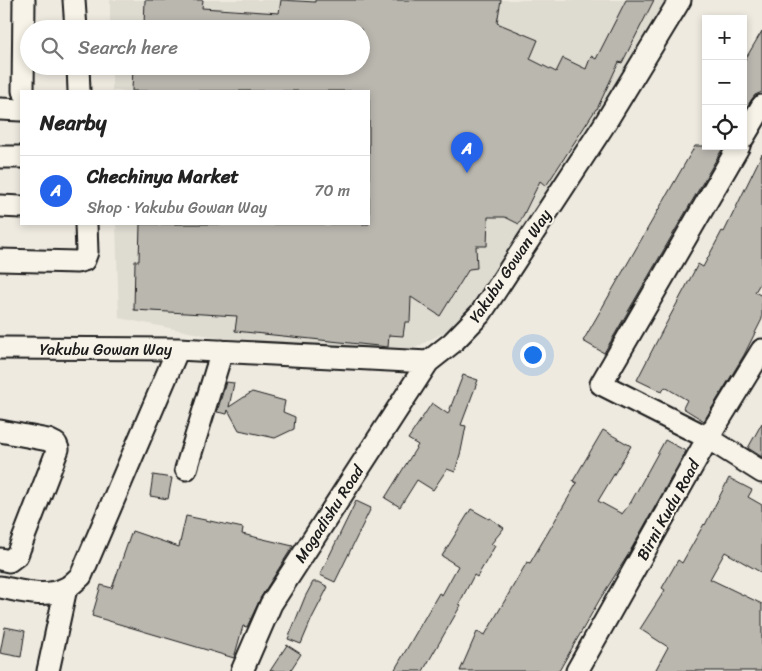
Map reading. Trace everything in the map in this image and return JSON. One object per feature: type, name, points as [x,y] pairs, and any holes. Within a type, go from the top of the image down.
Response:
[{"type":"street","points":[[24,0],[24,20]]},
{"type":"street","points":[[74,0],[75,20]]},
{"type":"street","name":"Yakubu Gowan Way","points":[[0,348],[178,349],[428,362],[452,344],[481,313],[604,125],[680,0]]},
{"type":"street","points":[[23,75],[23,90]]},
{"type":"street","points":[[78,75],[79,90]]},
{"type":"street","points":[[747,131],[762,106]]},
{"type":"street","points":[[0,109],[20,110]]},
{"type":"street","points":[[737,150],[601,384],[708,438],[762,472]]},
{"type":"street","points":[[0,157],[20,158]]},
{"type":"street","points":[[0,206],[20,207]]},
{"type":"street","points":[[0,260],[77,262],[84,260],[87,252],[86,225]]},
{"type":"street","points":[[0,587],[47,594],[66,588],[81,576],[178,349]]},
{"type":"street","name":"Birni Kudu Road","points":[[577,671],[708,438],[762,350]]},
{"type":"street","points":[[186,470],[222,351]]},
{"type":"street","name":"Mogadishu Road","points":[[242,671],[271,604],[428,362]]},
{"type":"street","points":[[0,430],[48,440],[56,444],[58,448],[17,555],[9,561],[0,559]]},
{"type":"street","points":[[48,671],[66,588]]},
{"type":"shaded area","points":[[110,0],[669,0],[600,122],[473,303],[452,328],[398,357],[255,345],[119,318],[116,225],[370,225],[370,90],[112,90],[112,75],[370,75],[370,20],[110,20]]},
{"type":"building","points":[[145,0],[203,0],[202,8],[279,13],[281,0],[315,2],[315,0],[501,0],[497,23],[538,40],[530,59],[556,72],[563,58],[586,69],[591,56],[596,59],[626,0],[654,0],[622,63],[619,62],[597,109],[546,186],[540,181],[519,224],[505,217],[488,217],[487,246],[476,246],[477,268],[469,269],[440,316],[411,297],[410,322],[405,322],[403,336],[389,335],[388,347],[235,331],[237,316],[134,310],[135,261],[139,261],[140,225],[370,225],[370,90],[132,90],[133,75],[370,75],[370,20],[144,20]]},
{"type":"building","points":[[762,31],[762,92],[755,95],[747,107],[747,60],[747,56]]},
{"type":"building","points":[[695,146],[702,146],[702,150],[722,150],[604,353],[583,341]]},
{"type":"building","points":[[762,154],[762,280],[755,292],[762,296],[762,319],[744,355],[704,421],[683,408],[687,400],[665,387],[662,392],[637,380],[698,264],[703,267],[722,231],[724,232]]},
{"type":"building","points":[[463,375],[478,380],[461,425],[466,426],[455,472],[447,469],[433,490],[417,480],[400,507],[385,498],[418,445],[408,439],[432,403],[448,414]]},
{"type":"building","points":[[226,382],[234,383],[229,407],[252,392],[285,401],[283,412],[295,417],[294,429],[275,438],[239,430],[228,410],[227,414],[217,412]]},
{"type":"building","points":[[762,423],[762,457],[748,448]]},
{"type":"building","points":[[603,430],[631,446],[598,501],[622,514],[631,502],[665,440],[686,451],[628,555],[600,599],[559,671],[460,671],[477,632],[485,635],[527,562],[530,563],[577,483],[573,481]]},
{"type":"building","points":[[153,475],[172,478],[168,499],[150,496]]},
{"type":"building","points":[[729,478],[752,490],[748,497],[762,505],[762,573],[725,552],[710,579],[762,604],[762,671],[655,671],[668,647],[640,629],[665,590],[662,588],[678,560],[682,563],[705,525]]},
{"type":"building","points":[[356,501],[371,508],[335,582],[320,575]]},
{"type":"building","points":[[471,509],[490,518],[504,528],[491,544],[495,546],[477,577],[474,575],[459,604],[461,605],[423,671],[394,671],[439,593],[442,595],[458,566],[442,556]]},
{"type":"building","points":[[186,516],[243,528],[242,534],[293,546],[261,597],[247,627],[243,626],[234,658],[92,616],[101,585],[112,588],[132,531],[179,547]]},
{"type":"building","points":[[313,582],[319,582],[328,587],[301,644],[288,639]]},
{"type":"building","points":[[5,627],[25,631],[21,657],[0,653]]},
{"type":"building","points":[[287,645],[301,654],[290,671],[270,671]]},
{"type":"place","name":"Chechinya Market","points":[[467,173]]}]
